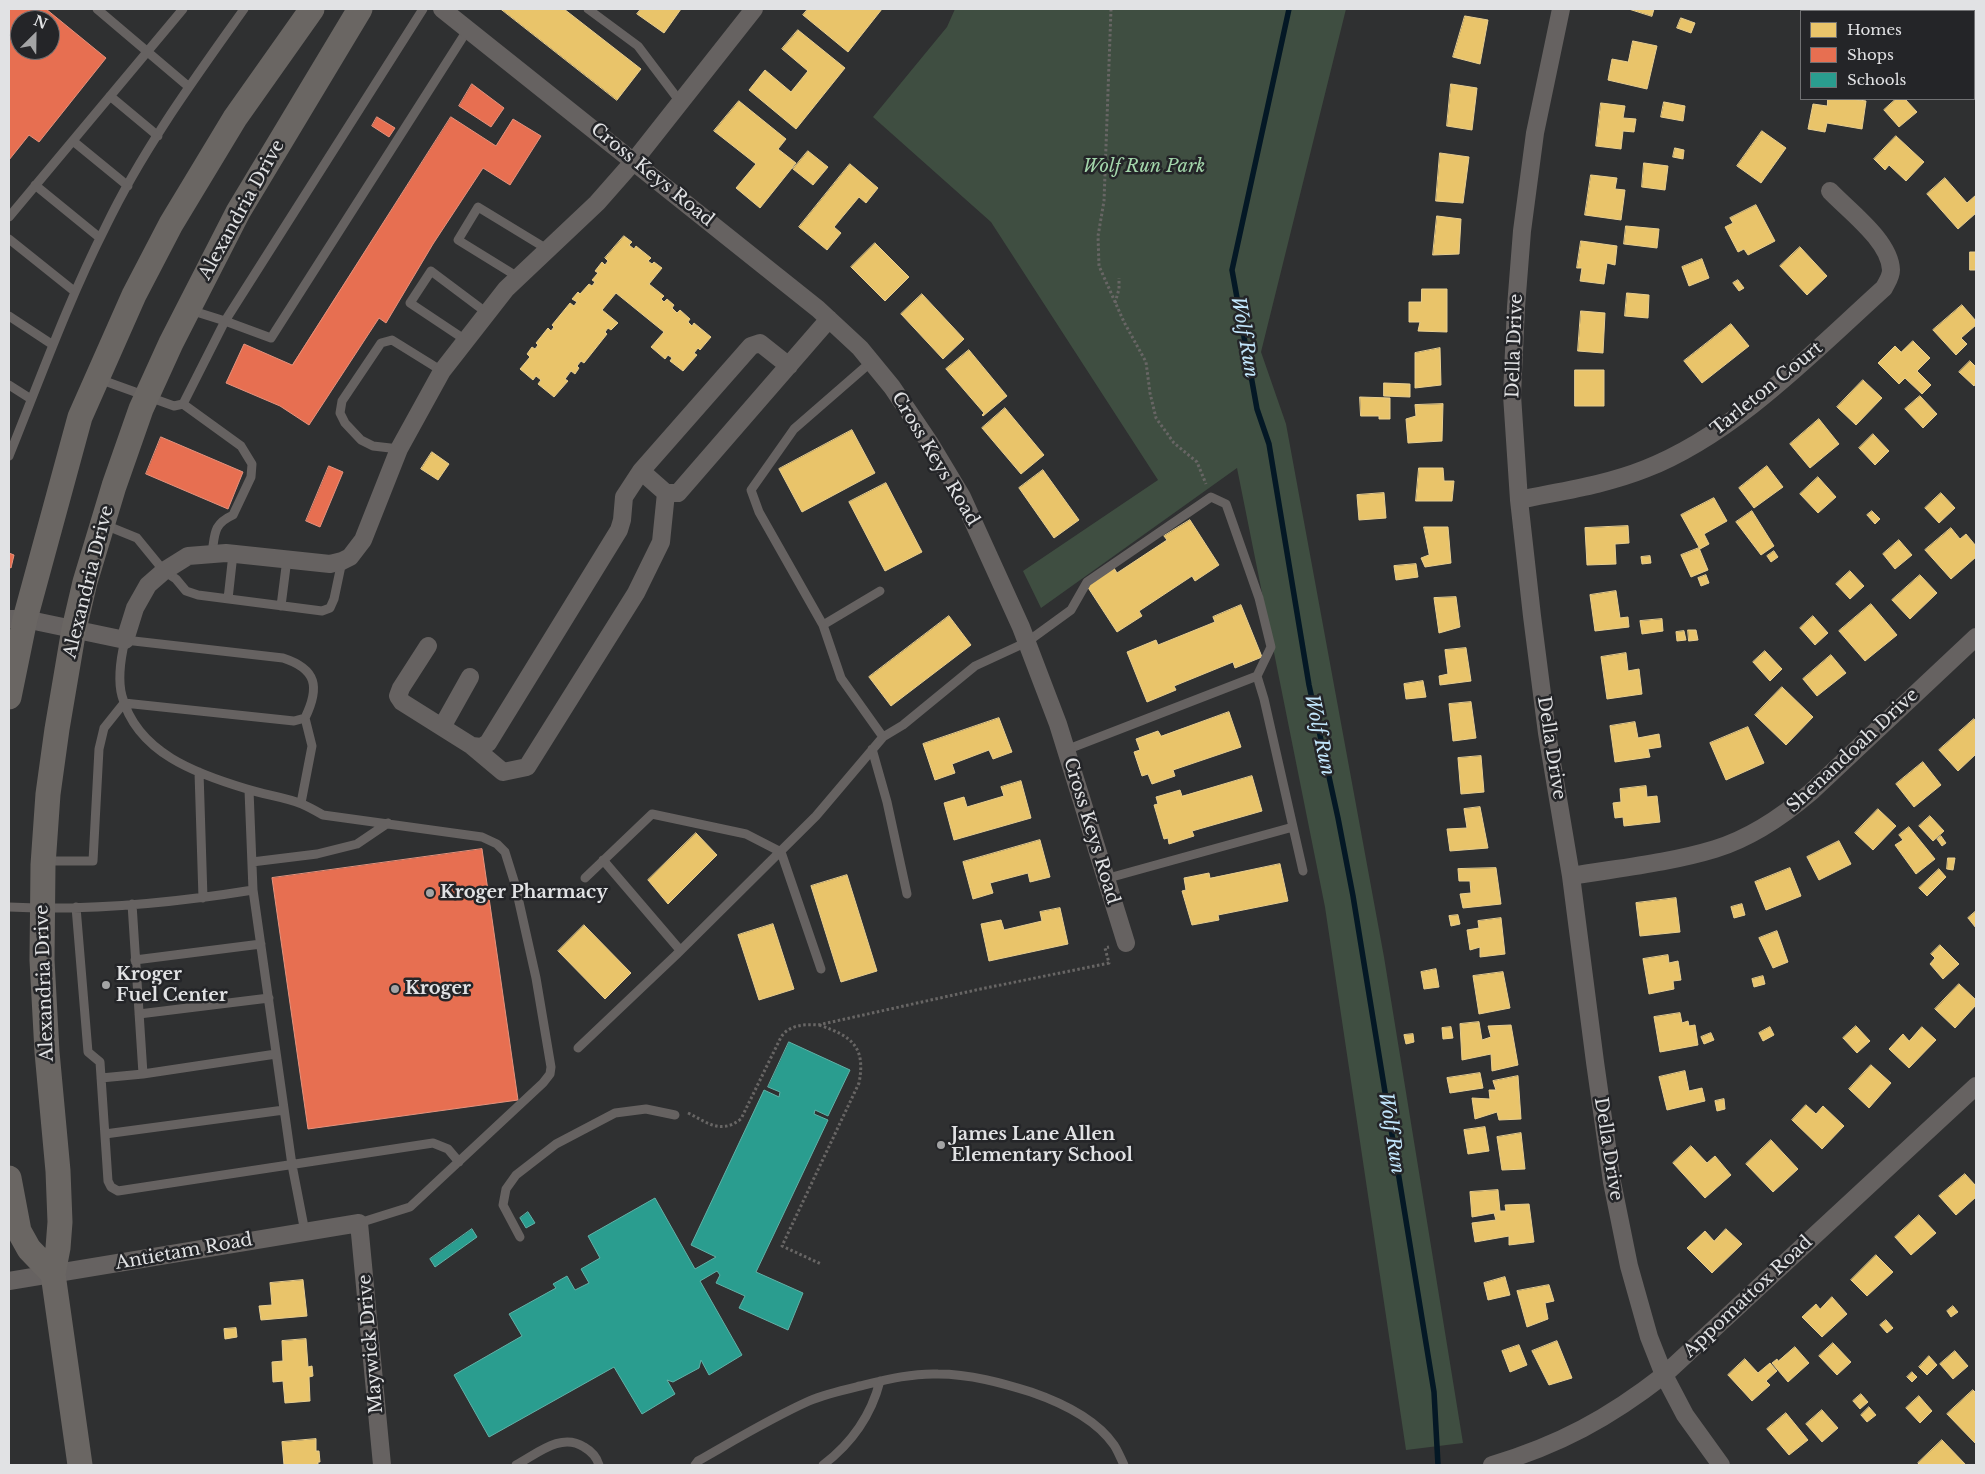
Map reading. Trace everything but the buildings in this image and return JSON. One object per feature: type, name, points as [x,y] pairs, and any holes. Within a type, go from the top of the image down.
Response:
[{"type":"main road","points":[[9,697],[17,619],[80,417],[97,378],[134,295],[171,224],[235,118],[312,9]]},
{"type":"main road","name":"Alexandria Drive","points":[[80,1465],[53,1274],[58,1248],[60,1214],[47,1052],[42,951],[43,861],[48,794],[74,629],[85,582],[114,486],[147,397],[171,343],[238,212],[360,9]]},
{"type":"main road","points":[[9,1178],[18,1231],[30,1249],[53,1274]]},
{"type":"street","name":"Cross Keys Road","points":[[442,9],[829,318],[892,387],[924,434],[962,497],[991,558],[1027,642],[1058,724],[1126,943]]},
{"type":"street","points":[[17,619],[124,640],[135,608],[148,585],[164,571],[188,556],[212,553],[233,554],[330,564],[350,557],[363,540],[399,449],[442,371],[506,289],[597,203],[634,161],[754,9]]},
{"type":"street","name":"Della Drive","points":[[1561,9],[1535,133],[1522,231],[1512,395],[1520,500],[1548,733],[1571,876],[1612,1182],[1628,1266],[1649,1337],[1664,1375],[1685,1414],[1721,1465]]},
{"type":"street","name":"Tarleton Court","points":[[1520,500],[1619,478],[1666,460],[1704,440],[1735,418],[1794,369],[1884,288],[1890,279],[1891,270],[1888,256],[1881,242],[1830,191]]},
{"type":"street","points":[[641,471],[666,493],[678,493],[829,318]]},
{"type":"street","points":[[472,746],[481,747],[488,743],[535,668],[619,530],[624,497],[641,471],[750,346],[760,343],[789,366]]},
{"type":"street","points":[[428,646],[401,688],[398,696],[402,702],[472,746],[503,772],[527,767],[636,593],[661,542],[666,493]]},
{"type":"street","name":"Shenandoah Drive","points":[[1571,876],[1673,859],[1716,849],[1755,831],[1785,814],[1811,792],[1976,637]]},
{"type":"street","points":[[442,727],[470,677]]},
{"type":"street","name":"Appomattox Road","points":[[1492,1465],[1533,1451],[1584,1429],[1610,1414],[1664,1375],[1976,1086]]},
{"type":"street","name":"Antietam Road","points":[[9,1281],[359,1223]]},
{"type":"street","name":"Maywick Drive","points":[[359,1223],[382,1465]]},
{"type":"lane","points":[[97,9],[189,87]]},
{"type":"lane","points":[[9,217],[183,9]]},
{"type":"lane","points":[[9,453],[74,291],[100,238],[158,136],[189,87],[244,9]]},
{"type":"lane","points":[[183,404],[225,321],[423,9]]},
{"type":"lane","points":[[588,9],[638,46],[681,103]]},
{"type":"lane","points":[[188,309],[271,338],[468,29]]},
{"type":"lane","points":[[110,96],[158,136]]},
{"type":"lane","points":[[73,141],[128,186]]},
{"type":"lane","points":[[35,186],[100,238]]},
{"type":"lane","points":[[518,277],[458,240],[478,207],[547,249]]},
{"type":"lane","points":[[9,239],[74,291]]},
{"type":"lane","points":[[467,341],[410,303],[431,271],[487,313]]},
{"type":"lane","points":[[9,316],[53,345]]},
{"type":"lane","points":[[399,449],[373,446],[361,440],[345,423],[340,413],[342,401],[381,343],[392,340],[442,371]]},
{"type":"lane","points":[[871,362],[794,429],[751,490],[759,512],[822,625],[840,678],[883,737]]},
{"type":"lane","points":[[97,378],[174,406],[183,404],[241,446],[252,464],[251,477],[233,515],[224,519],[215,529],[212,553]]},
{"type":"lane","points":[[9,385],[31,399]]},
{"type":"lane","points":[[578,1048],[781,852],[816,816],[883,737],[902,725],[975,666],[1027,642],[1071,610],[1087,582],[1211,497],[1226,504],[1259,598],[1271,647],[1257,676],[1264,699],[1303,871]]},
{"type":"lane","points":[[102,524],[137,538],[164,571],[176,579],[186,591],[198,595],[322,611],[330,608],[334,600],[342,561]]},
{"type":"lane","points":[[228,599],[233,554]]},
{"type":"lane","points":[[281,606],[287,559]]},
{"type":"lane","points":[[822,625],[880,591]]},
{"type":"lane","points":[[301,804],[312,746],[305,718],[311,705],[314,684],[309,671],[296,662],[283,658],[124,640],[120,664],[121,695],[130,718],[147,739],[168,757],[199,772],[249,790],[301,804],[323,815],[482,836],[497,844],[504,852],[515,884],[536,978],[551,1067],[550,1074],[543,1083],[410,1207],[359,1223]]},
{"type":"lane","points":[[1066,750],[1257,676]]},
{"type":"lane","points":[[43,861],[93,861],[99,749],[104,728],[124,702]]},
{"type":"lane","points":[[124,702],[294,721],[305,718]]},
{"type":"lane","points":[[872,749],[887,802],[907,894]]},
{"type":"lane","points":[[199,772],[203,898]]},
{"type":"lane","points":[[249,790],[253,890],[292,1165],[305,1232]]},
{"type":"lane","points":[[584,878],[652,814],[746,834],[781,852],[821,969]]},
{"type":"lane","points":[[252,862],[317,854],[356,844],[388,823]]},
{"type":"lane","points":[[1106,878],[1293,827]]},
{"type":"lane","points":[[603,860],[680,950]]},
{"type":"lane","points":[[9,907],[42,909],[132,904],[203,898],[253,890]]},
{"type":"lane","points":[[132,904],[143,1074]]},
{"type":"lane","points":[[76,907],[88,1052],[100,1062],[108,1181],[110,1187],[118,1191],[433,1143],[448,1149],[459,1162]]},
{"type":"lane","points":[[135,960],[261,944]]},
{"type":"lane","points":[[139,1014],[268,998]]},
{"type":"lane","points":[[101,1078],[143,1074],[276,1054]]},
{"type":"lane","points":[[520,1237],[502,1205],[506,1188],[516,1175],[556,1144],[615,1113],[646,1109],[675,1115]]},
{"type":"lane","points":[[105,1134],[284,1110]]},
{"type":"lane","points":[[695,1465],[698,1461],[754,1429],[810,1400],[880,1381],[939,1374],[971,1377],[1040,1395],[1079,1415],[1105,1434],[1114,1445],[1124,1465]]},
{"type":"lane","points":[[823,1465],[847,1445],[864,1422],[875,1402],[880,1381]]},
{"type":"lane","points":[[516,1465],[557,1442],[580,1444],[590,1451],[599,1465]]},
{"type":"path","points":[[1111,9],[1104,201],[1098,236],[1099,266],[1115,304],[1146,362],[1150,393],[1156,418],[1174,443],[1197,462],[1211,497]]},
{"type":"path","points":[[1115,304],[1119,289],[1119,278]]},
{"type":"path","points":[[675,1115],[685,1111],[709,1124],[720,1127],[730,1126],[741,1120],[784,1032],[803,1025],[818,1025],[1109,963],[1105,948],[1126,943]]},
{"type":"path","points":[[818,1025],[835,1030],[852,1043],[860,1054],[862,1069],[859,1083],[782,1246],[820,1264]]},
{"type":"green space","name":"Wolf Run Park","points":[[955,9],[1346,9],[1261,352],[1286,424],[1384,957],[1463,1443],[1406,1450],[1325,907],[1237,468],[1041,608],[1023,571],[1158,480],[991,222],[873,117],[947,27]]},
{"type":"waterway","name":"Wolf Run","points":[[1289,9],[1232,270],[1257,409],[1269,444],[1309,685],[1353,896],[1434,1392],[1438,1465]]},
{"type":"place","name":"Kroger Pharmacy","points":[[430,893]]},
{"type":"place","name":"Kroger Fuel Center","points":[[106,985]]},
{"type":"place","name":"Kroger","points":[[395,989]]},
{"type":"place","name":"James Lane Allen Elementary School","points":[[941,1145]]}]
